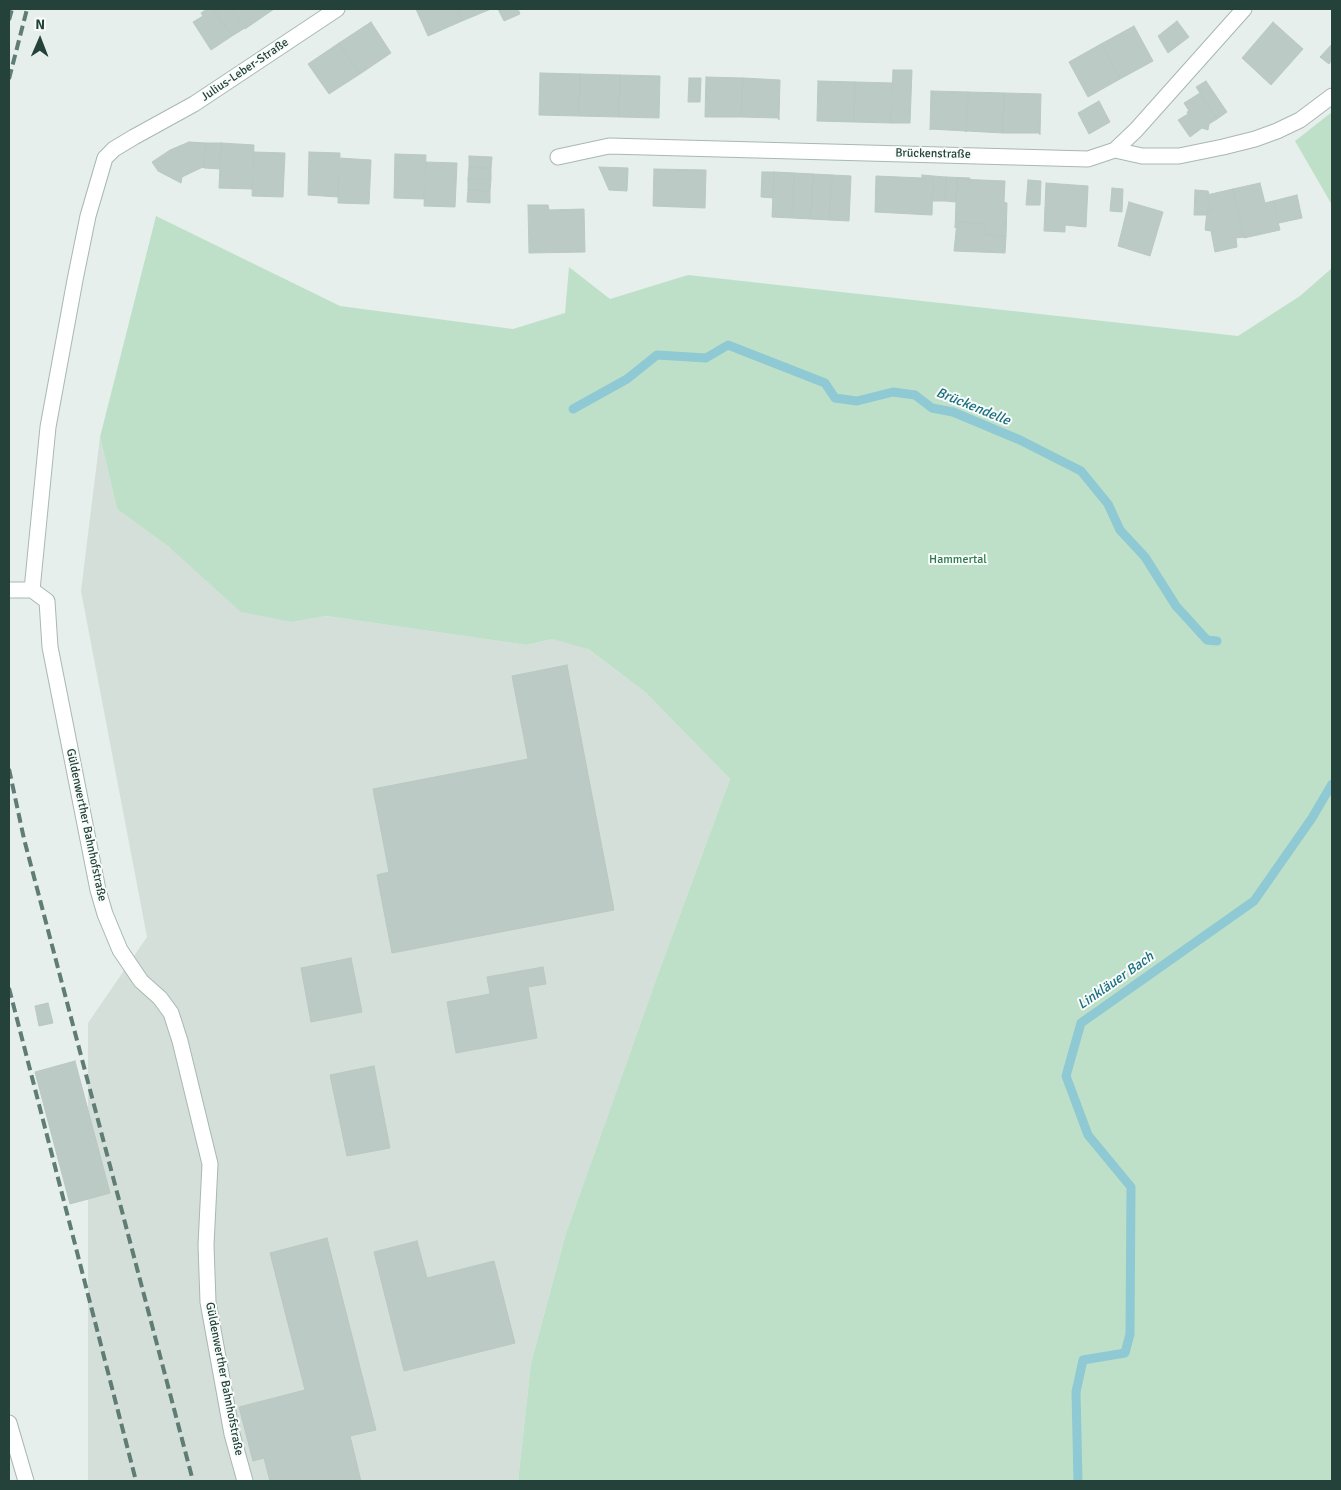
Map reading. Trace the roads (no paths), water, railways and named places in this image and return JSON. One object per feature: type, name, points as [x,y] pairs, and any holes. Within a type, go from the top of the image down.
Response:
[{"type":"street","name":"Julius-Leber-Straße","points":[[32,590],[48,427],[88,216],[105,158],[114,149],[194,104],[337,9]]},
{"type":"street","name":"Brückenstraße","points":[[558,157],[609,146],[1088,159],[1115,150],[1142,123],[1244,9]]},
{"type":"street","points":[[1115,150],[1142,156],[1178,156],[1223,147],[1277,131],[1300,120],[1332,96]]},
{"type":"street","points":[[9,590],[32,590]]},
{"type":"street","name":"Güldenwerther Bahnhofstraße","points":[[32,590],[47,601],[50,647],[98,890],[105,914],[120,950],[141,981],[160,998],[171,1013],[180,1041],[210,1164],[206,1244],[208,1302],[232,1434],[244,1481]]},
{"type":"street","points":[[9,1423],[26,1481]]},
{"type":"waterway","name":"Brückendelle","points":[[573,409],[627,379],[657,355],[706,358],[728,345],[825,383],[835,398],[857,401],[893,392],[915,395],[932,408],[953,412],[1020,440],[1081,471],[1108,504],[1120,530],[1145,557],[1176,606],[1207,640],[1217,641]]},
{"type":"waterway","name":"Linkläuer Bach","points":[[1078,1481],[1076,1392],[1083,1360],[1125,1353],[1130,1334],[1131,1187],[1088,1135],[1066,1076],[1081,1023],[1254,901],[1312,818],[1332,784]]},
{"type":"railway","points":[[9,20],[12,9]]},
{"type":"railway","points":[[9,79],[27,9]]},
{"type":"railway","points":[[9,769],[24,839],[193,1481]]},
{"type":"railway","points":[[9,988],[136,1481]]},
{"type":"park label","name":"Hammertal","points":[[958,560]]}]
